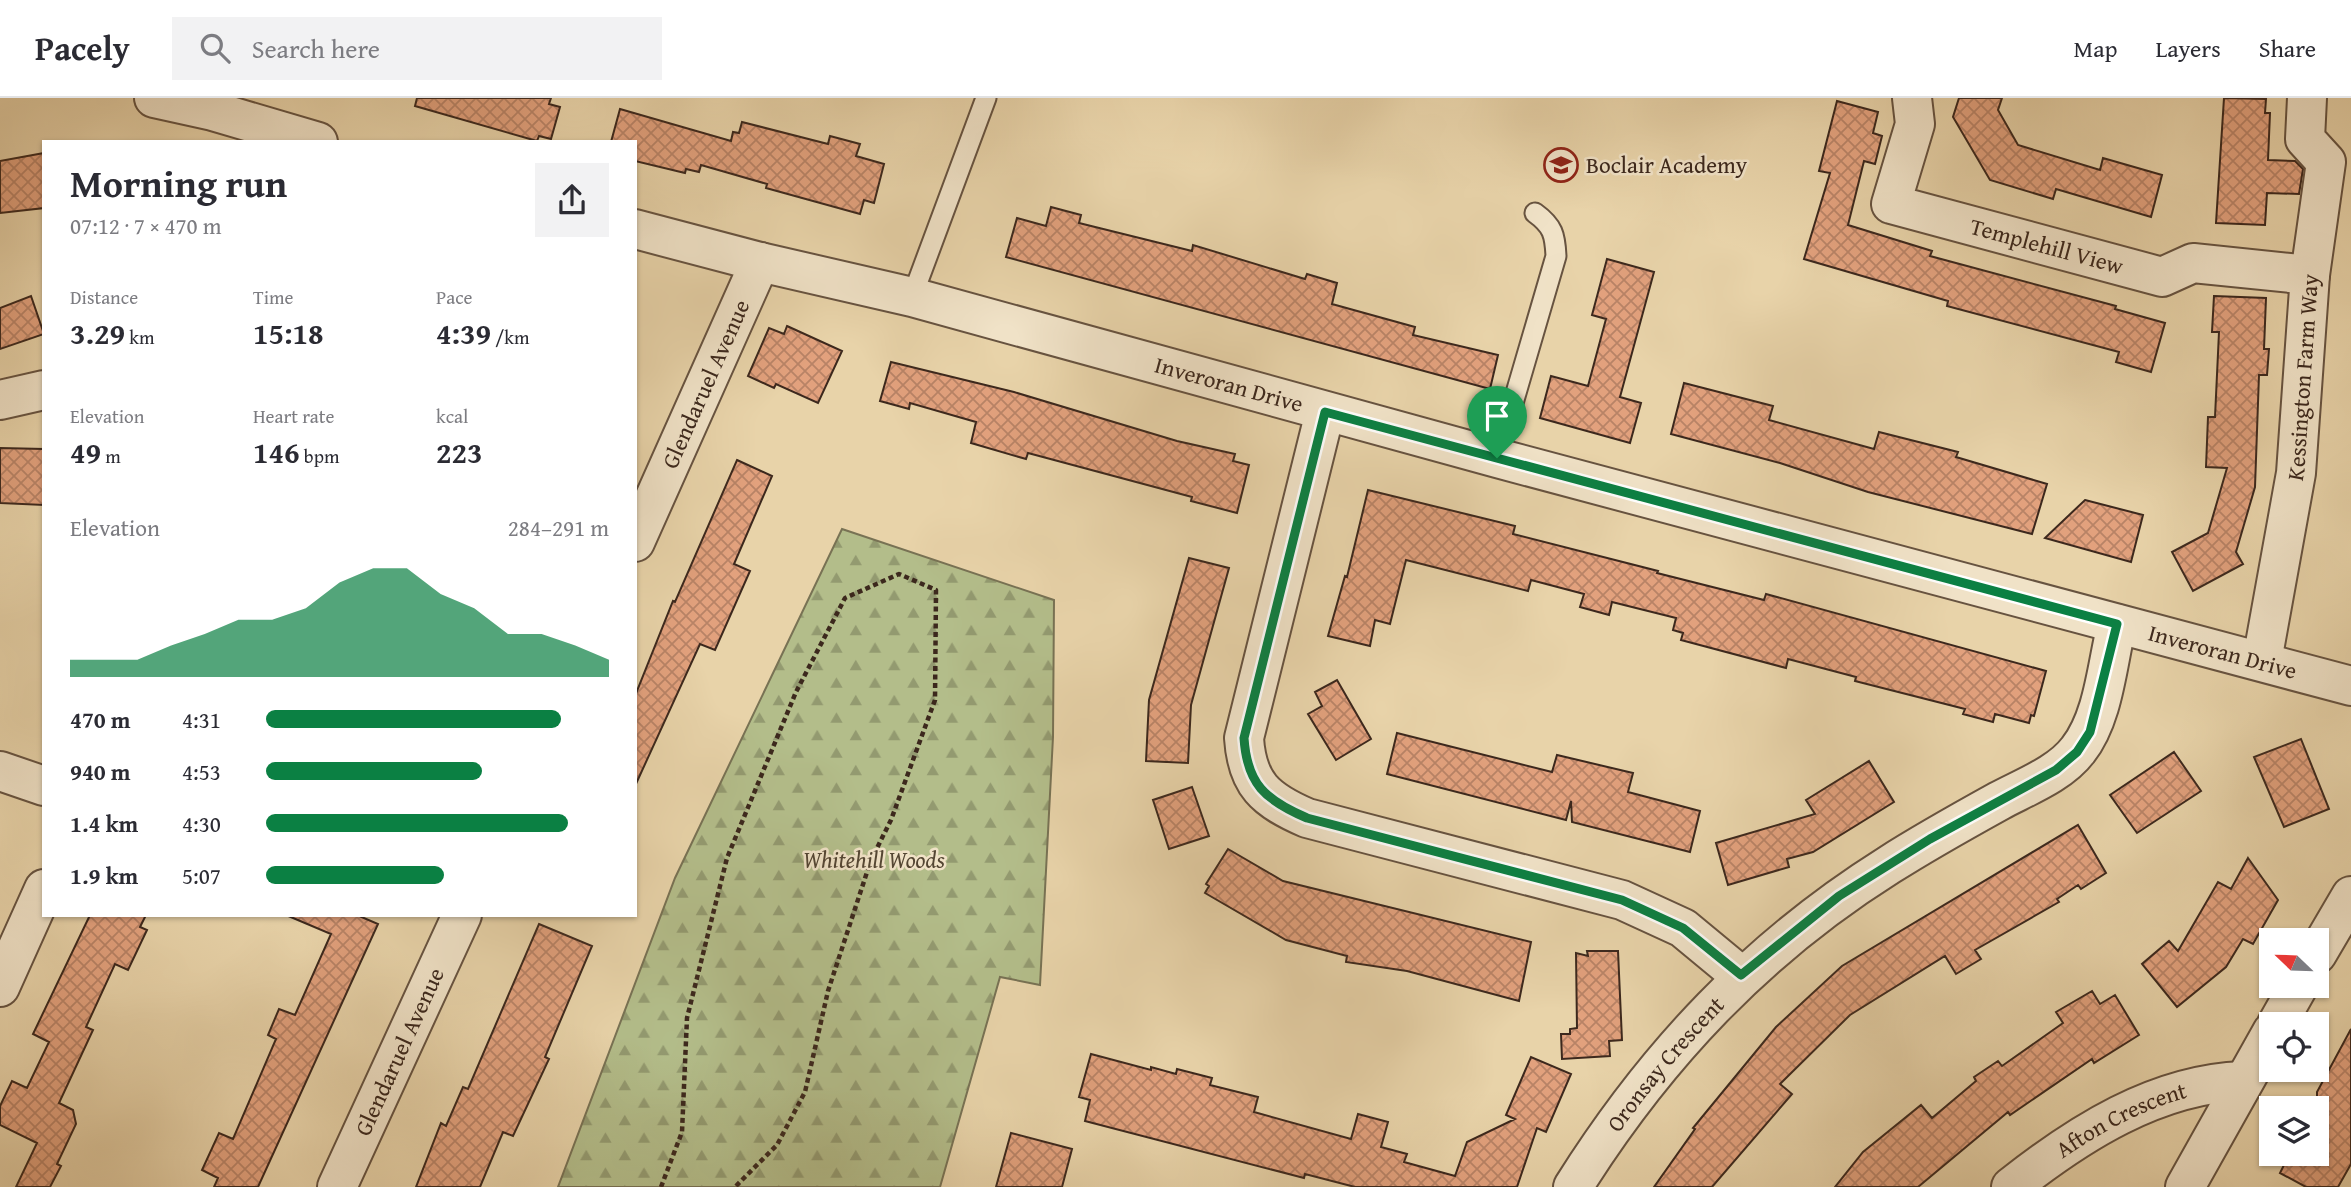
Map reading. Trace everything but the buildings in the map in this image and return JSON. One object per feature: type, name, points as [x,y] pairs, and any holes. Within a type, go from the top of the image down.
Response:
[{"type":"street","points":[[154,98],[213,111],[311,140]]},
{"type":"street","name":"Templehill View","points":[[1912,98],[1915,124],[1891,204],[2162,276],[2193,263],[2309,275]]},
{"type":"street","name":"Kessington Farm Way","points":[[2262,661],[2295,473],[2309,275],[2326,162],[2305,139],[2307,98]]},
{"type":"street","name":"Inveroran Drive","points":[[637,230],[912,298],[1325,412],[2351,686]]},
{"type":"street","name":"Glendaruel Avenue","points":[[637,538],[760,262]]},
{"type":"street","points":[[0,400],[42,390]]},
{"type":"street","points":[[1325,412],[1244,738],[1246,763],[1255,783],[1269,798],[1307,818],[1622,900],[1683,928],[1741,975]]},
{"type":"street","name":"Oronsay Crescent","points":[[1573,1187],[1614,1125],[1669,1054],[1741,975],[1839,896],[1930,839],[2056,770],[2077,752],[2090,732],[2117,624]]},
{"type":"street","points":[[0,771],[42,785]]},
{"type":"street","points":[[0,986],[42,893]]},
{"type":"street","points":[[2329,934],[2351,896]]},
{"type":"street","name":"Glendaruel Avenue","points":[[337,1187],[461,917]]},
{"type":"street","points":[[2185,1187],[2259,1054]]},
{"type":"street","name":"Afton Crescent","points":[[2011,1187],[2047,1158],[2097,1127],[2141,1105],[2214,1082],[2243,1081]]},
{"type":"lane","points":[[912,298],[986,98]]},
{"type":"lane","points":[[1497,458],[1556,256],[1555,234],[1548,222],[1535,213]]},
{"type":"path","points":[[661,1187],[682,1132],[687,1018],[727,858],[796,692],[845,598],[899,574],[936,590],[935,700],[891,820],[871,860],[862,886],[828,991],[805,1092],[777,1145],[734,1187]]},
{"type":"green space","name":"Whitehill Woods","points":[[842,529],[1054,600],[1053,737],[1040,985],[1000,977],[940,1187],[558,1187],[675,878]]},
{"type":"place","name":"Boclair Academy","points":[[1561,165]]},
{"type":"route","points":[[1325,412],[1497,458],[2117,624],[2090,732],[2077,752],[2056,770],[1930,839],[1839,896],[1741,975],[1683,928],[1622,900],[1307,818],[1288,810],[1269,798],[1255,783],[1246,763],[1244,738],[1325,412]]}]
